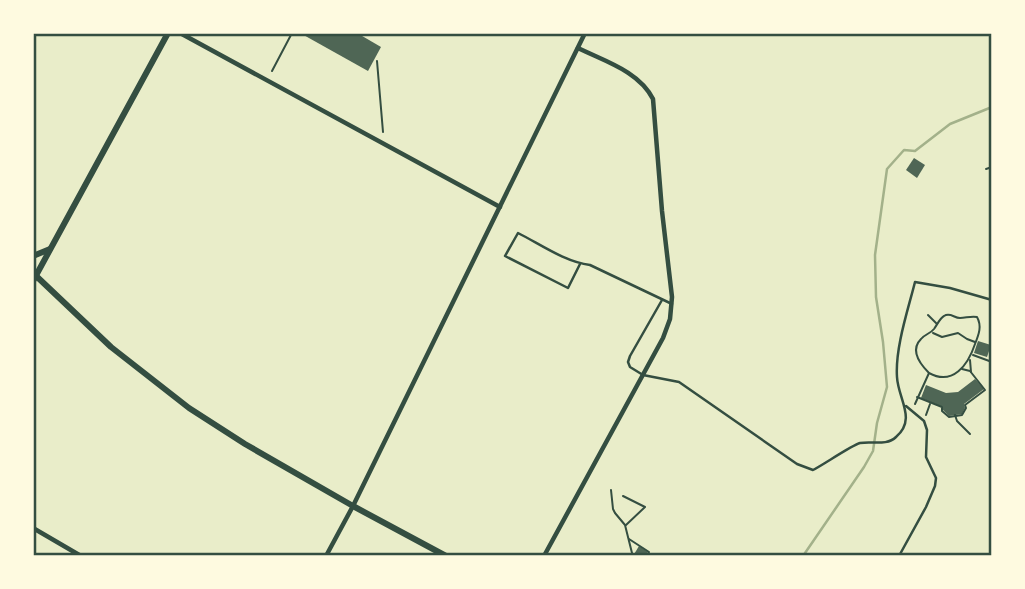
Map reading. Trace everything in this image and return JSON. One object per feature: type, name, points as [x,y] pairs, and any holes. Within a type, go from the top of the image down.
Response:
[{"type":"street","points":[[168,33],[34,276],[111,347],[189,408],[244,444],[446,556]]},
{"type":"street","points":[[180,33],[500,207]]},
{"type":"street","points":[[326,556],[584,33]]},
{"type":"street","points":[[544,556],[663,338],[672,304],[653,99],[647,87],[637,78],[578,48]]},
{"type":"street","points":[[33,256],[50,249]]},
{"type":"street","points":[[33,528],[81,556]]},
{"type":"lane","points":[[580,264],[568,288],[505,256],[518,233],[580,264],[590,265],[672,304]]},
{"type":"lane","points":[[899,556],[926,507],[936,478],[926,457],[927,430],[923,421],[906,406],[898,390],[897,374],[904,326],[915,282],[950,288],[992,300]]},
{"type":"lane","points":[[662,300],[630,356],[630,367],[643,375],[679,382],[797,464],[813,470],[857,444],[890,442],[898,436],[906,422],[906,406]]},
{"type":"path","points":[[272,71],[292,33]]},
{"type":"path","points":[[377,61],[383,132]]},
{"type":"path","points":[[986,169],[992,167]]},
{"type":"path","points":[[948,314],[958,318],[976,317],[980,324],[970,359],[961,369],[945,377],[929,373],[919,360],[916,350],[920,340],[937,325],[948,314]]},
{"type":"path","points":[[928,315],[937,325]]},
{"type":"path","points":[[932,332],[942,337],[958,333],[976,342]]},
{"type":"path","points":[[972,354],[992,362]]},
{"type":"path","points":[[970,359],[971,373]]},
{"type":"path","points":[[917,397],[942,407],[942,411],[949,417],[962,415],[965,405],[985,390],[971,373],[961,369]]},
{"type":"path","points":[[912,411],[929,373]]},
{"type":"path","points":[[926,415],[931,403]]},
{"type":"path","points":[[955,415],[957,421],[970,434]]},
{"type":"path","points":[[611,490],[613,509],[625,526],[632,553],[630,556]]},
{"type":"path","points":[[623,496],[645,507],[625,526]]},
{"type":"path","points":[[616,522],[618,517]]},
{"type":"path","points":[[628,539],[649,552],[647,556]]},
{"type":"building","points":[[300,33],[357,33],[381,47],[368,71]]},
{"type":"building","points":[[914,158],[925,165],[917,178],[906,170]]},
{"type":"building","points":[[978,341],[991,345],[987,357],[974,353]]},
{"type":"building","points":[[975,379],[984,389],[964,404],[962,414],[949,416],[943,407],[921,398],[926,385],[946,393],[958,392]]},
{"type":"building","points":[[639,546],[648,552],[645,556],[633,556]]},
{"type":"waterway","points":[[803,556],[873,451],[887,387],[876,297],[875,255],[887,169],[904,150],[915,151],[950,124],[992,107]]}]
